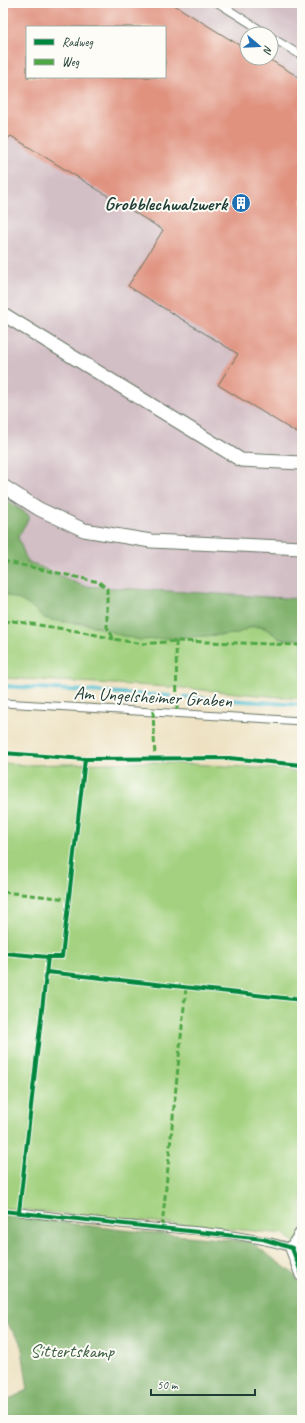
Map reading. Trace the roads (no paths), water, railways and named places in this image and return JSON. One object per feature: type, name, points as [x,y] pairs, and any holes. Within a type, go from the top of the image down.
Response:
[{"type":"street","points":[[3,314],[241,460],[302,463]]},
{"type":"street","points":[[3,486],[39,509],[84,530],[151,541],[302,548]]},
{"type":"street","points":[[302,1233],[292,1248],[302,1276]]},
{"type":"lane","points":[[218,3],[254,26]]},
{"type":"lane","points":[[279,42],[302,56]]},
{"type":"lane","name":"Am Ungelsheimer Graben","points":[[3,703],[302,721]]},
{"type":"lane","points":[[19,1212],[263,1239],[292,1248]]},
{"type":"waterway","points":[[3,686],[170,696]]},
{"type":"waterway","points":[[184,697],[302,705]]},
{"type":"place","name":"Grobblechwalzwerk","points":[[241,203]]},
{"type":"park label","name":"Sittertskamp","points":[[72,1350]]}]
